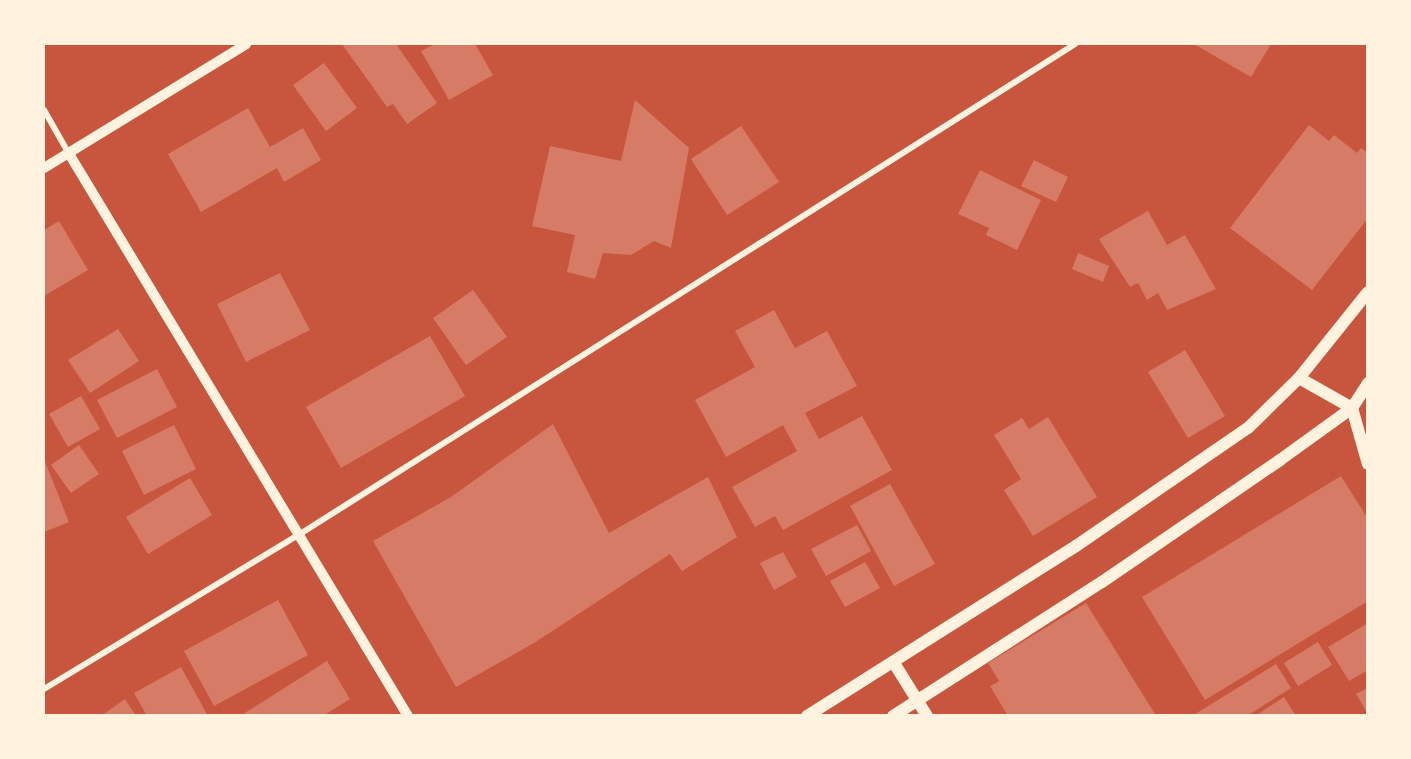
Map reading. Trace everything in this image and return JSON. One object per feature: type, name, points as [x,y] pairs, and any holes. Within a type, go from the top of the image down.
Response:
[{"type":"main road","points":[[807,716],[894,663],[1248,428],[1299,378],[1368,292]]},
{"type":"main road","points":[[1299,378],[1352,408],[1368,464]]},
{"type":"main road","points":[[893,716],[1102,582],[1352,408],[1368,383]]},
{"type":"main road","points":[[894,663],[927,716]]},
{"type":"street","points":[[44,168],[246,44]]},
{"type":"street","points":[[44,689],[300,534],[1075,44]]},
{"type":"street","points":[[44,110],[408,716]]},
{"type":"building","points":[[342,44],[396,44],[437,103],[407,124],[393,104],[387,107]]},
{"type":"building","points":[[435,44],[475,44],[493,75],[449,100],[421,51]]},
{"type":"building","points":[[1194,44],[1271,44],[1251,77]]},
{"type":"building","points":[[324,63],[357,108],[326,131],[293,85]]},
{"type":"building","points":[[635,100],[689,148],[671,248],[654,241],[631,255],[603,253],[595,279],[567,272],[575,235],[532,226],[550,146],[621,161]]},
{"type":"building","points":[[248,108],[270,147],[303,128],[321,160],[284,182],[277,168],[201,212],[168,154]]},
{"type":"building","points":[[1309,125],[1329,141],[1334,135],[1357,153],[1361,148],[1368,153],[1368,218],[1312,290],[1230,228]]},
{"type":"building","points":[[741,126],[779,182],[727,215],[691,159]]},
{"type":"building","points":[[1034,160],[1068,177],[1056,202],[1021,186]]},
{"type":"building","points":[[980,170],[1041,200],[1017,250],[986,235],[989,228],[958,214]]},
{"type":"building","points":[[1148,211],[1167,245],[1185,235],[1216,289],[1167,310],[1158,293],[1147,300],[1138,283],[1130,287],[1099,239]]},
{"type":"building","points":[[59,221],[88,270],[44,296],[44,230]]},
{"type":"building","points":[[1078,253],[1109,266],[1103,282],[1072,269]]},
{"type":"building","points":[[280,273],[310,330],[246,362],[217,304]]},
{"type":"building","points":[[473,290],[507,337],[466,365],[433,318]]},
{"type":"building","points":[[774,310],[795,348],[827,331],[857,386],[805,413],[819,439],[862,416],[892,470],[783,530],[775,516],[755,527],[732,487],[797,451],[783,425],[726,457],[695,400],[755,367],[735,331]]},
{"type":"building","points":[[118,329],[139,361],[90,393],[68,360]]},
{"type":"building","points":[[430,336],[465,396],[341,468],[306,407]]},
{"type":"building","points":[[1185,350],[1225,416],[1188,438],[1148,372]]},
{"type":"building","points":[[157,369],[177,407],[117,438],[97,400]]},
{"type":"building","points":[[81,396],[100,429],[68,447],[49,414]]},
{"type":"building","points":[[1048,417],[1097,497],[1033,536],[1004,490],[1021,479],[994,435],[1022,418],[1029,429]]},
{"type":"building","points":[[553,424],[609,533],[708,477],[737,537],[682,571],[670,554],[534,643],[456,687],[373,541],[451,497]]},
{"type":"building","points":[[174,425],[196,469],[144,495],[122,451]]},
{"type":"building","points":[[79,445],[99,474],[71,493],[51,465]]},
{"type":"building","points":[[44,459],[69,522],[44,532]]},
{"type":"building","points":[[1341,476],[1368,519],[1368,601],[1205,700],[1142,597]]},
{"type":"building","points":[[190,478],[212,515],[148,554],[126,517]]},
{"type":"building","points":[[890,484],[935,564],[894,586],[850,506]]},
{"type":"building","points":[[857,525],[871,551],[826,576],[811,549]]},
{"type":"building","points":[[783,552],[797,577],[774,590],[760,563]]},
{"type":"building","points":[[865,562],[880,588],[845,607],[830,581]]},
{"type":"building","points":[[278,600],[308,655],[214,706],[184,651]]},
{"type":"building","points":[[1086,603],[1155,714],[1008,716],[990,686],[999,681],[988,663]]},
{"type":"building","points":[[1368,623],[1368,670],[1349,681],[1328,647]]},
{"type":"building","points":[[1318,642],[1332,665],[1298,686],[1284,663]]},
{"type":"building","points":[[327,661],[350,699],[323,716],[240,716]]},
{"type":"building","points":[[1276,664],[1291,688],[1247,716],[1192,716]]},
{"type":"building","points":[[181,667],[208,716],[147,716],[134,693]]},
{"type":"building","points":[[1368,688],[1368,714],[1356,694]]},
{"type":"building","points":[[1284,697],[1296,716],[1255,716]]},
{"type":"building","points":[[125,699],[136,716],[101,716]]}]
